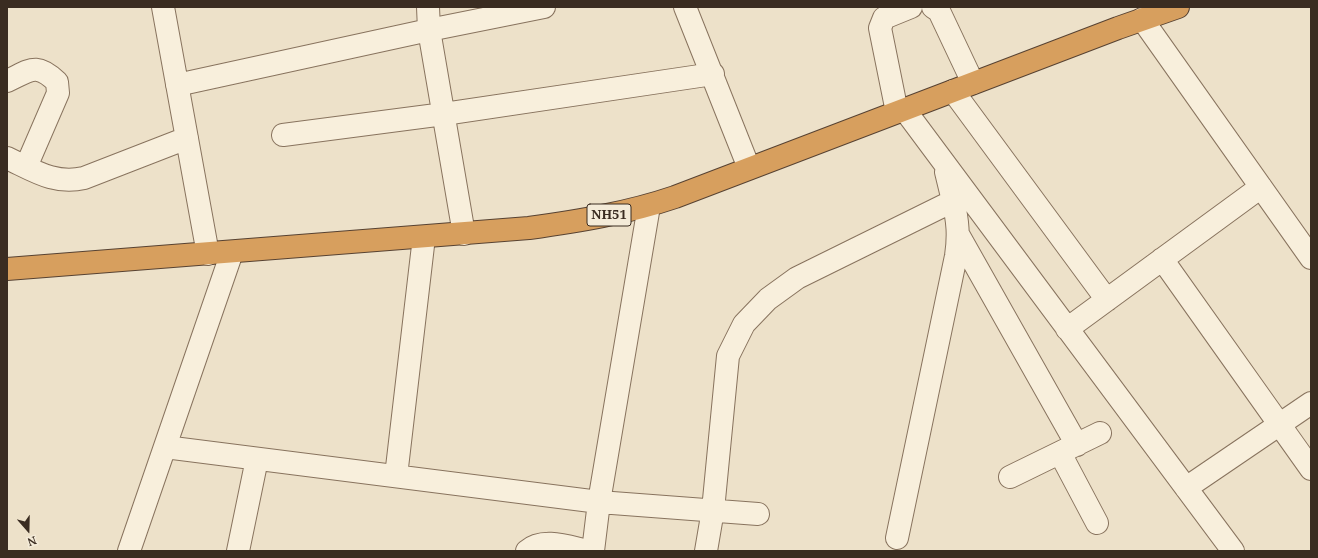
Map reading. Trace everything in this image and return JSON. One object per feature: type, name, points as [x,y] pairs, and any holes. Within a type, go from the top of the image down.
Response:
[{"type":"highway","name":"NH51","points":[[7,269],[529,228],[576,221],[650,206],[1172,8]]},
{"type":"street","points":[[163,7],[208,254]]},
{"type":"street","points":[[428,7],[429,30],[464,234]]},
{"type":"street","points":[[177,85],[429,30],[544,7]]},
{"type":"street","points":[[685,7],[713,74],[749,168]]},
{"type":"street","points":[[933,7],[939,11],[973,83]]},
{"type":"street","points":[[898,10],[884,18],[880,28],[900,111],[944,164],[1233,551]]},
{"type":"street","points":[[1142,19],[1311,258]]},
{"type":"street","points":[[7,81],[34,69],[46,71],[57,82],[58,93],[16,163],[54,179],[71,181],[84,178],[187,138]]},
{"type":"street","points":[[283,135],[444,114],[713,74]]},
{"type":"street","points":[[953,91],[1107,300]]},
{"type":"street","points":[[897,538],[959,236],[958,222],[944,164]]},
{"type":"street","points":[[1067,329],[1261,187]]},
{"type":"street","points":[[706,551],[713,510],[728,356],[744,324],[768,299],[797,278],[953,201]]},
{"type":"street","points":[[594,551],[599,502],[650,206]]},
{"type":"street","points":[[959,236],[1068,449],[1097,523]]},
{"type":"street","points":[[396,476],[424,237]]},
{"type":"street","points":[[129,551],[232,252]]},
{"type":"street","points":[[1162,260],[1311,469]]},
{"type":"street","points":[[1186,488],[1311,403]]},
{"type":"street","points":[[1010,477],[1100,433]]},
{"type":"street","points":[[165,447],[599,502],[758,514]]},
{"type":"street","points":[[238,551],[257,459]]},
{"type":"street","points":[[527,551],[532,547],[546,543],[588,551]]}]
